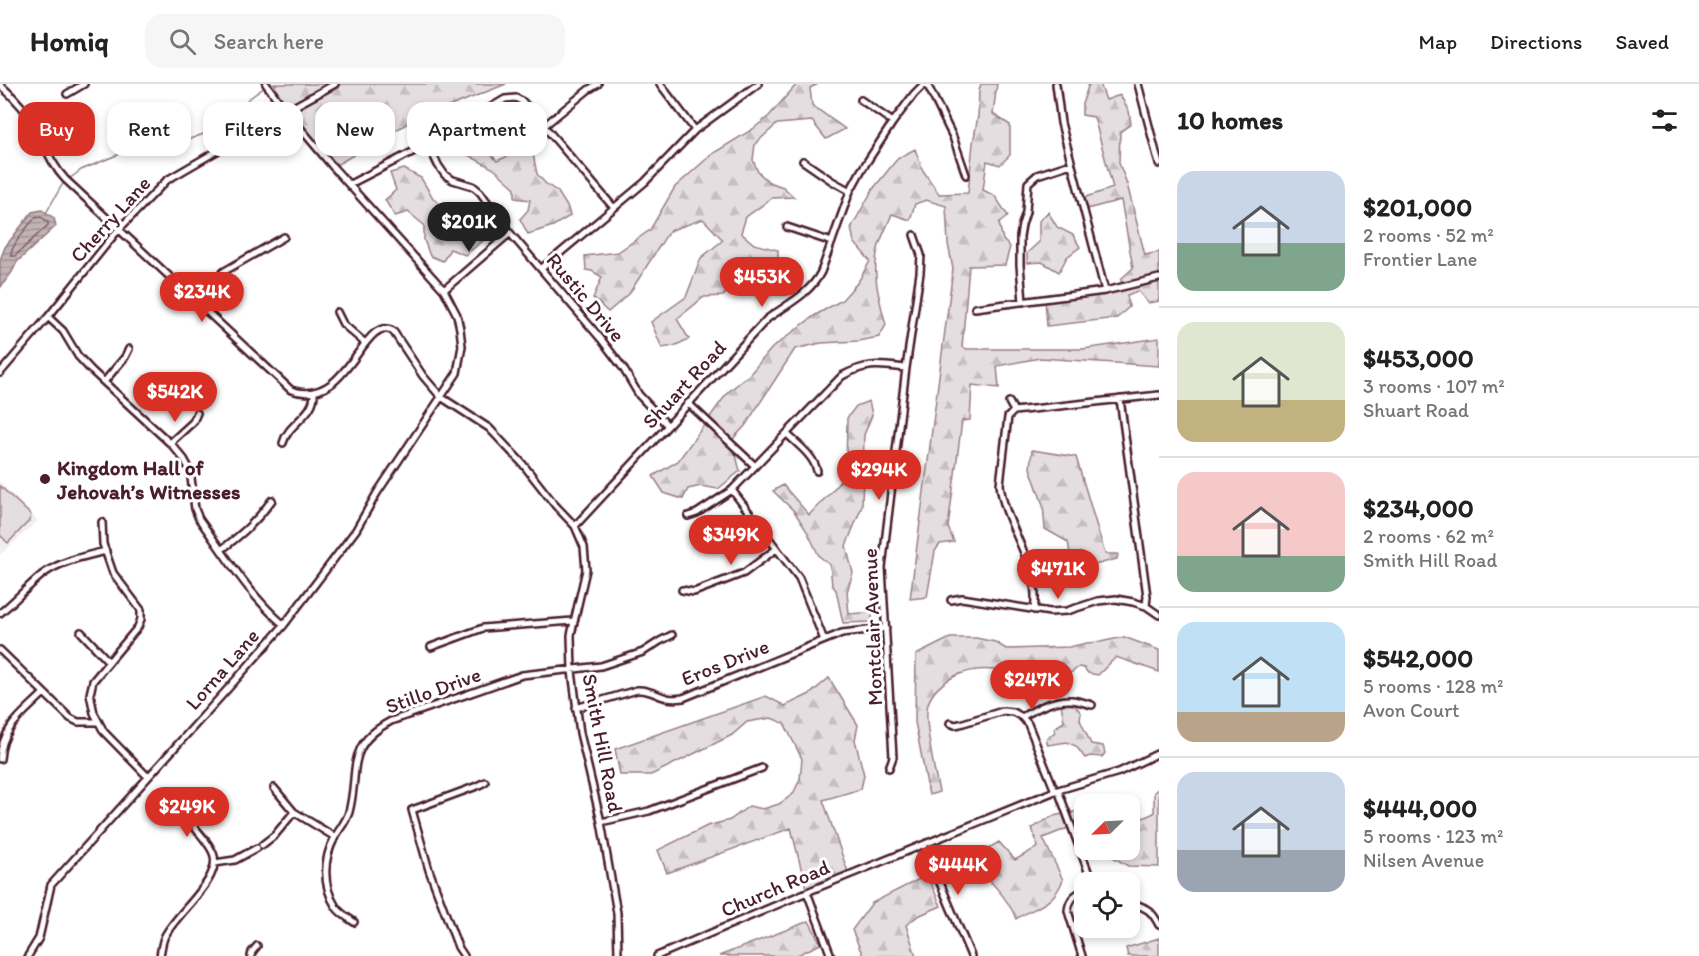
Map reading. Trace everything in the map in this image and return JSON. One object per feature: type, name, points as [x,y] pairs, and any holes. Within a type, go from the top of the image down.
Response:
[{"type":"street","points":[[67,94],[84,84]]},
{"type":"street","name":"Lorna Lane","points":[[266,84],[279,102]]},
{"type":"street","name":"Cherry Lane","points":[[302,102],[335,84]]},
{"type":"street","points":[[547,124],[598,84]]},
{"type":"street","points":[[660,84],[695,130]]},
{"type":"street","points":[[542,268],[645,182],[695,130],[758,84]]},
{"type":"street","points":[[926,84],[952,137],[966,175]]},
{"type":"street","name":"Shuart Road","points":[[575,526],[767,319],[815,283],[850,191],[861,171],[893,122],[914,94],[926,84]]},
{"type":"street","points":[[1056,84],[1060,123],[1105,291]]},
{"type":"street","points":[[1138,84],[1159,164]]},
{"type":"street","points":[[0,85],[28,115],[56,169],[118,230],[291,390],[298,393],[314,393],[312,407],[287,433],[283,443]]},
{"type":"street","points":[[501,102],[510,97],[523,102]]},
{"type":"street","points":[[861,100],[893,122]]},
{"type":"street","points":[[547,130],[614,208]]},
{"type":"street","name":"Lorna Lane","points":[[28,956],[39,938],[51,885],[284,625],[356,530],[377,493],[457,373],[462,346],[460,329],[457,315],[444,290],[303,131]]},
{"type":"street","points":[[350,184],[407,155]]},
{"type":"street","name":"Cherry Lane","points":[[0,373],[118,230],[167,180],[208,156]]},
{"type":"street","name":"Rustic Drive","points":[[434,156],[445,175],[473,186],[480,192],[510,233],[601,339],[639,395],[668,426]]},
{"type":"street","points":[[803,161],[850,191]]},
{"type":"street","points":[[1023,302],[1020,237],[1026,212],[1028,183],[1037,175],[1071,164]]},
{"type":"street","points":[[787,227],[832,242]]},
{"type":"street","points":[[444,290],[510,233]]},
{"type":"street","name":"Montclair Avenue","points":[[889,768],[893,757],[882,568],[920,273],[921,255],[914,235]]},
{"type":"street","points":[[194,300],[223,272],[284,237]]},
{"type":"street","points":[[975,308],[1105,291],[1159,279]]},
{"type":"street","points":[[337,312],[344,324],[365,343]]},
{"type":"street","points":[[48,317],[63,331],[78,356],[184,459],[190,470],[195,509],[199,519],[254,595],[284,625]]},
{"type":"street","name":"Smith Hill Road","points":[[314,393],[331,386],[365,343],[378,330],[389,328],[441,397],[489,428],[575,526],[584,547],[586,570],[573,621],[572,671],[580,733],[601,822],[617,913],[618,956]]},
{"type":"street","points":[[104,382],[129,349]]},
{"type":"street","points":[[688,516],[697,513],[732,490],[842,376],[875,364],[906,368]]},
{"type":"street","points":[[1034,610],[1035,589],[1002,502],[1000,484],[1008,417],[1014,411],[1159,395]]},
{"type":"street","points":[[1120,399],[1147,596],[1146,606]]},
{"type":"street","points":[[1009,402],[1014,411]]},
{"type":"street","points":[[688,403],[755,466]]},
{"type":"street","points":[[170,443],[193,422],[197,413]]},
{"type":"street","points":[[787,434],[812,458],[817,471]]},
{"type":"street","points":[[732,490],[799,578],[824,640]]},
{"type":"street","points":[[221,550],[259,518],[272,500]]},
{"type":"street","points":[[102,522],[103,544],[113,573],[141,610],[141,619],[138,627],[93,681],[91,702],[104,732],[148,777]]},
{"type":"street","points":[[682,590],[694,592],[744,573],[776,549]]},
{"type":"street","points":[[0,612],[43,574],[55,567],[106,551]]},
{"type":"street","points":[[951,600],[962,598],[1050,612],[1067,611],[1107,599],[1124,600],[1146,606],[1159,615]]},
{"type":"street","points":[[431,647],[483,628],[573,621]]},
{"type":"street","name":"Eros Drive","points":[[576,708],[645,689],[663,698],[672,700],[683,698],[842,633],[886,628]]},
{"type":"street","points":[[81,632],[109,662]]},
{"type":"street","name":"Stillo Drive","points":[[354,922],[337,909],[328,891],[325,874],[326,862],[335,837],[349,813],[357,755],[366,738],[376,729],[391,721],[522,675],[601,666],[643,652],[672,635]]},
{"type":"street","points":[[0,650],[70,718],[78,722],[98,722]]},
{"type":"street","points":[[0,759],[0,746],[12,725],[44,693]]},
{"type":"street","points":[[1022,717],[1053,703],[1074,700],[1092,705]]},
{"type":"street","points":[[950,723],[960,724],[1003,711],[1013,712],[1022,717],[1028,724],[1088,872]]},
{"type":"street","name":"Church Road","points":[[657,956],[1056,790],[1119,772],[1159,753]]},
{"type":"street","points":[[601,822],[649,811],[762,768]]},
{"type":"street","points":[[464,956],[458,947],[429,870],[412,810],[485,782]]},
{"type":"street","points":[[274,788],[294,812],[335,837]]},
{"type":"street","points":[[160,956],[164,938],[207,883],[215,863],[214,853],[208,844],[175,806]]},
{"type":"street","points":[[215,863],[235,860],[259,846],[274,835],[294,812]]},
{"type":"street","points":[[924,845],[971,956]]},
{"type":"street","points":[[807,892],[831,956]]},
{"type":"street","points":[[1074,896],[1070,900],[1068,911],[1074,930]]},
{"type":"street","points":[[1140,906],[1154,914],[1159,925]]},
{"type":"street","points":[[1076,938],[1082,956]]},
{"type":"street","points":[[251,956],[257,946]]},
{"type":"shaded area","points":[[0,482],[38,521],[0,555]]},
{"type":"green space","points":[[274,84],[506,84],[461,102],[407,102],[407,124],[395,131],[395,102],[315,102],[315,146],[303,131],[303,102],[282,102]]},
{"type":"green space","points":[[797,84],[818,84],[810,88],[812,105],[845,129],[826,139],[812,121],[777,124],[755,144],[753,160],[758,172],[769,182],[783,187],[794,197],[772,198],[746,217],[741,233],[754,244],[778,250],[778,276],[760,263],[749,270],[723,296],[704,297],[677,319],[689,339],[674,346],[662,348],[651,322],[686,297],[701,258],[723,240],[703,219],[669,231],[629,294],[608,312],[593,298],[602,277],[586,270],[585,256],[618,252],[650,230],[675,187],[712,154],[753,129],[769,116]]},
{"type":"green space","points":[[981,84],[997,84],[993,114],[1010,125],[1010,155],[1000,165],[987,161],[983,190],[995,196],[1008,216],[999,223],[1003,240],[1010,247],[1005,265],[969,266],[962,347],[967,349],[1083,349],[1159,338],[1159,366],[1040,358],[997,366],[999,388],[972,385],[970,420],[962,421],[948,527],[954,542],[940,544],[935,551],[927,597],[910,599],[953,269],[948,244],[946,206],[926,200],[915,204],[910,220],[892,214],[877,255],[877,285],[886,325],[879,337],[858,341],[821,343],[795,349],[745,426],[732,440],[740,471],[718,489],[701,486],[688,489],[683,499],[664,493],[653,476],[678,461],[728,392],[749,375],[772,348],[814,316],[842,300],[858,282],[870,261],[854,242],[851,228],[873,189],[898,158],[915,149],[922,169],[939,194],[968,193]]},
{"type":"green space","points":[[1089,84],[1100,84],[1106,100],[1120,95],[1129,111],[1131,124],[1120,132],[1119,163],[1127,184],[1145,255],[1159,252],[1159,301],[1148,303],[1138,291],[1127,295],[1129,307],[1117,318],[1047,326],[1045,299],[1122,286],[1121,279],[1133,268],[1121,200],[1083,210],[1080,199],[1113,188],[1094,117],[1082,115],[1082,104]]},
{"type":"green space","points":[[324,156],[352,156],[333,167]]},
{"type":"green space","points":[[470,156],[493,156],[497,161],[508,156],[533,156],[537,174],[558,192],[570,216],[553,226],[528,234],[520,219],[528,210],[530,200],[515,198],[515,188],[494,169]]},
{"type":"green space","points":[[404,169],[421,178],[433,198],[465,227],[484,240],[465,255],[450,249],[443,261],[430,256],[424,240],[424,225],[408,212],[395,216],[385,200],[396,190],[390,173]]},
{"type":"green space","points":[[1048,212],[1057,227],[1073,235],[1080,247],[1067,257],[1059,272],[1042,262],[1027,263],[1027,253],[1039,242],[1039,221]]},
{"type":"green space","points":[[869,401],[872,415],[864,435],[862,506],[846,546],[853,573],[847,592],[849,614],[873,612],[871,622],[843,623],[836,590],[832,585],[830,565],[819,556],[794,511],[773,491],[783,485],[809,515],[846,474],[847,418],[856,406]]},
{"type":"green space","points":[[1032,450],[1076,457],[1105,554],[1118,554],[1117,559],[1091,566],[1075,580],[1068,542],[1045,529],[1043,505],[1030,468]]},
{"type":"green space","points":[[0,486],[31,515],[29,521],[8,543],[0,535]]},
{"type":"green space","points":[[1124,637],[1159,650],[1159,672],[1116,657],[1098,675],[1088,673],[1084,668],[1079,667],[1066,676],[1040,674],[1017,685],[1007,684],[1002,671],[979,670],[957,675],[944,683],[928,704],[927,722],[930,747],[939,792],[929,795],[915,722],[916,655],[950,638],[976,638],[995,642],[1006,649],[1069,647]]},
{"type":"green space","points":[[829,678],[858,725],[855,740],[864,775],[861,789],[823,800],[849,875],[807,892],[791,828],[667,873],[658,850],[707,826],[730,820],[749,806],[763,809],[779,804],[793,794],[800,779],[802,759],[784,723],[771,718],[747,722],[732,735],[651,775],[620,775],[615,749],[766,696],[785,706],[810,694]]},
{"type":"green space","points":[[1061,704],[1075,705],[1081,713],[1080,720],[1091,744],[1103,746],[1105,753],[1102,757],[1085,758],[1076,746],[1067,742],[1048,745],[1046,739],[1055,732],[1054,728],[1064,722]]},
{"type":"green space","points":[[1159,788],[1159,867],[1128,866],[1118,860],[1140,860],[1140,819],[1154,813],[1154,792]]},
{"type":"green space","points":[[1074,812],[1074,822],[1068,828],[1043,838],[1063,880],[1049,901],[1016,919],[1003,896],[989,880],[975,869],[963,867],[958,869],[951,857],[962,850],[982,852],[999,842],[1015,860],[1038,847],[1032,828],[1053,816]]},
{"type":"green space","points":[[927,875],[941,906],[918,916],[906,925],[916,956],[863,956],[852,930],[872,903]]},
{"type":"green space","points":[[809,921],[821,944],[795,956],[719,956]]},
{"type":"green space","points":[[1159,938],[1159,956],[1128,956],[1126,948]]},
{"type":"water","points":[[42,210],[54,218],[56,226],[17,262],[0,288],[0,260],[5,247],[32,212]]},
{"type":"waterway","points":[[69,179],[81,170],[129,150],[144,145],[182,142],[225,126],[247,100],[265,87]]},
{"type":"waterway","points":[[46,213],[66,182]]},
{"type":"place","name":"Kingdom Hall of Jehovah’s Witnesses","points":[[45,479]]}]
